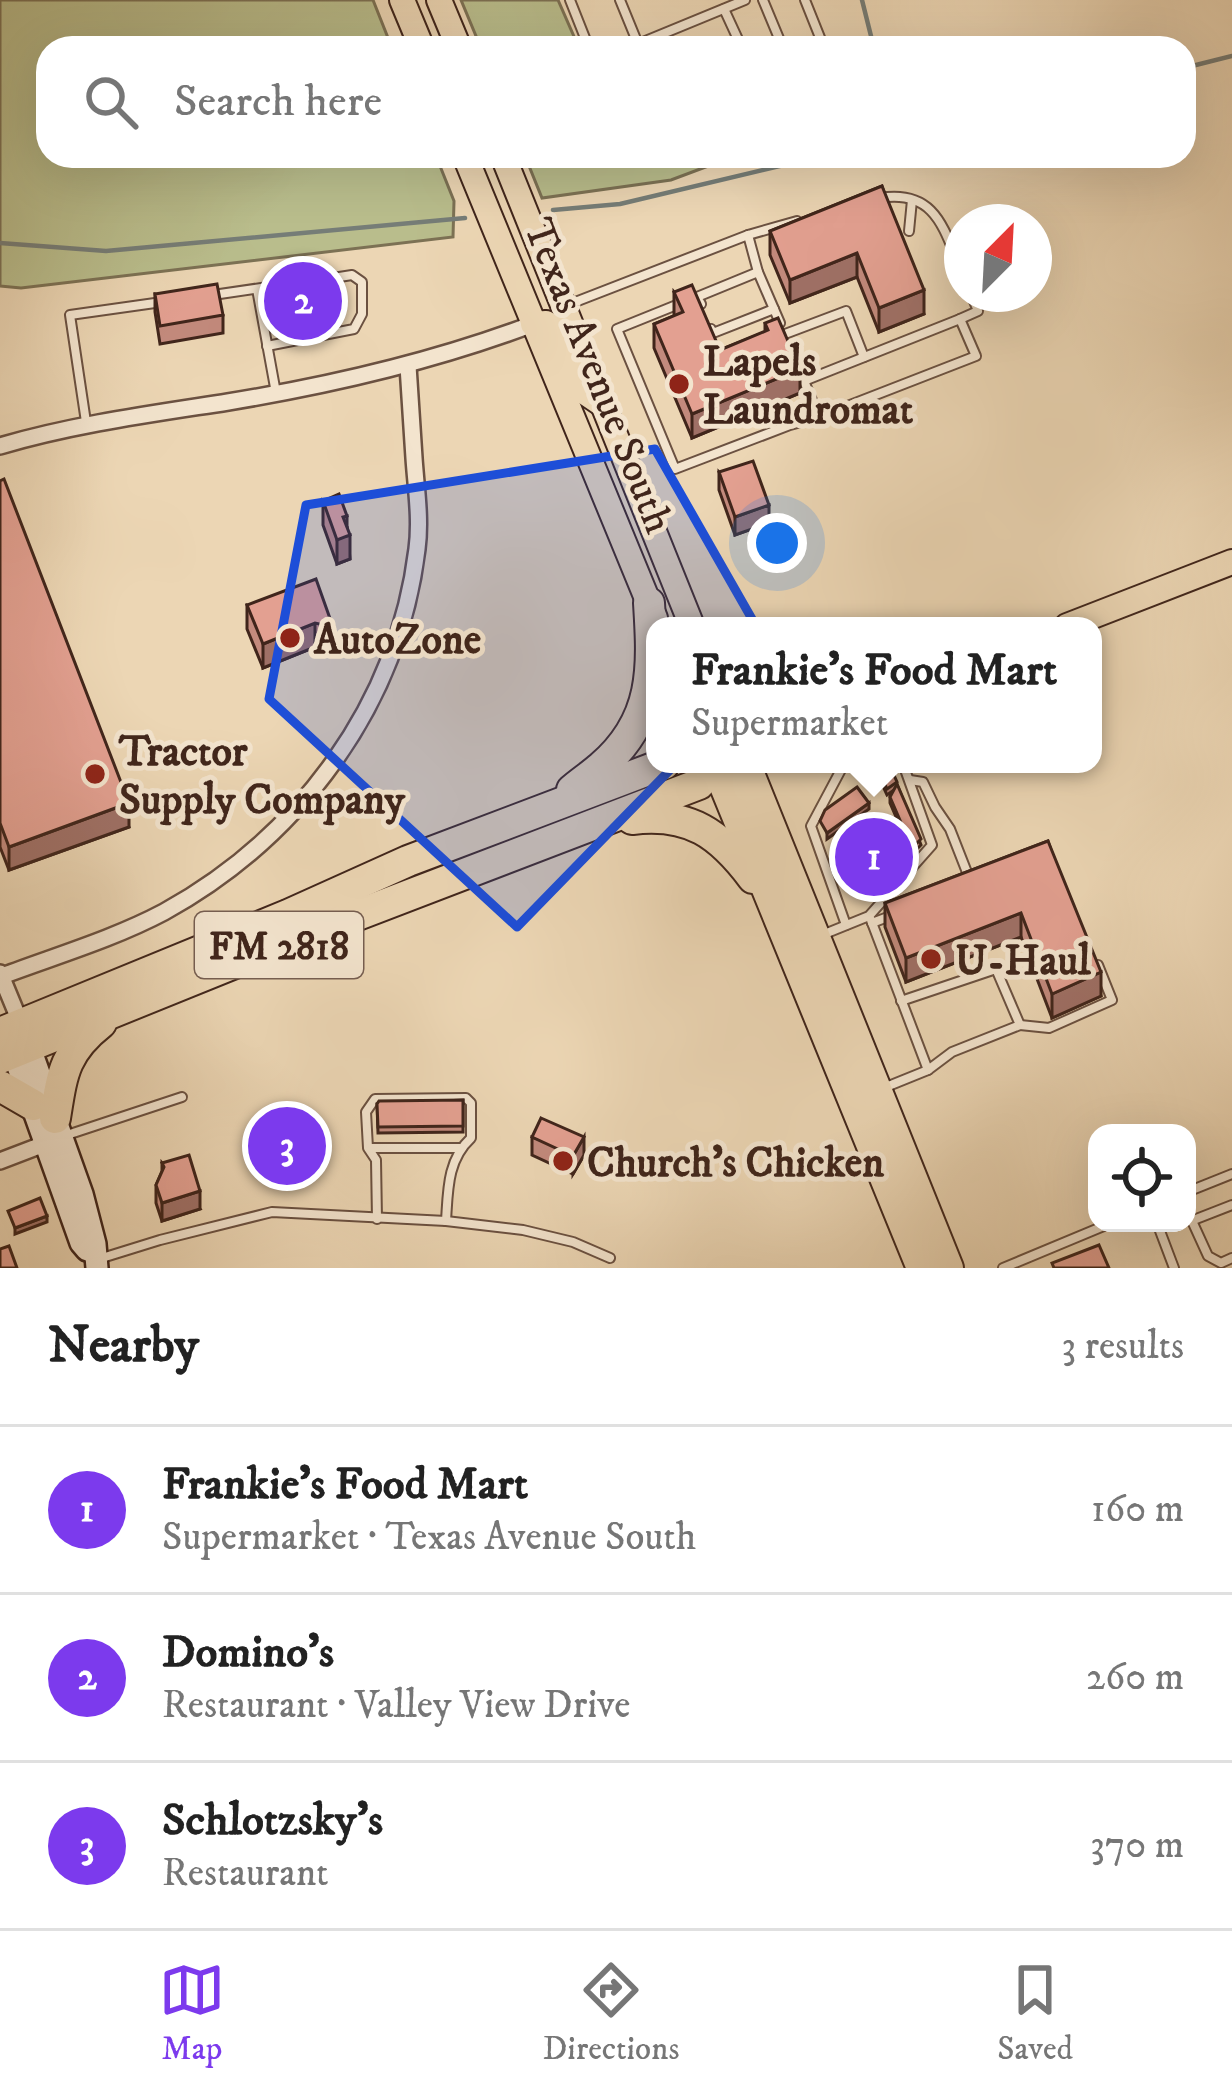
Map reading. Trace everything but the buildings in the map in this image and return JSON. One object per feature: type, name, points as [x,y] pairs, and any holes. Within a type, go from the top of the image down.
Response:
[{"type":"highway","points":[[551,807],[615,752],[646,697]]},
{"type":"highway","name":"FM 2818","points":[[10,1038],[408,861],[646,771]]},
{"type":"highway","name":"FM 2818","points":[[10,1038],[115,1012],[699,784],[708,773]]},
{"type":"highway","points":[[719,773],[922,1268]]},
{"type":"highway","points":[[749,773],[948,1268]]},
{"type":"highway","points":[[596,824],[656,818],[704,829],[722,841],[774,904]]},
{"type":"highway","points":[[0,1086],[49,1126],[74,1046],[115,1012]]},
{"type":"main road","points":[[402,0],[417,36]]},
{"type":"main road","points":[[439,0],[454,36]]},
{"type":"main road","name":"Texas Avenue South","points":[[470,168],[654,615]]},
{"type":"main road","name":"Texas Avenue South","points":[[508,168],[688,617]]},
{"type":"main road","points":[[485,206],[507,222],[537,291],[563,307]]},
{"type":"main road","points":[[533,324],[546,323],[556,334],[577,387],[604,405]]},
{"type":"main road","points":[[1090,617],[1232,562]]},
{"type":"street","points":[[0,446],[87,424],[408,366],[533,324]]},
{"type":"street","points":[[96,1264],[82,1194],[10,1038],[1,974],[145,921],[223,876],[295,812],[349,741],[390,662],[417,547],[408,366]]},
{"type":"street","points":[[0,1161],[49,1126]]},
{"type":"lane","points":[[570,0],[585,36]]},
{"type":"lane","points":[[620,0],[631,36]]},
{"type":"lane","points":[[658,36],[745,0]]},
{"type":"lane","points":[[763,0],[778,36]]},
{"type":"lane","points":[[805,0],[819,36]]},
{"type":"lane","points":[[724,9],[736,36]]},
{"type":"lane","points":[[862,203],[902,196],[938,216],[944,230]]},
{"type":"lane","points":[[909,231],[912,200]]},
{"type":"lane","points":[[563,307],[748,235],[817,216]]},
{"type":"lane","points":[[748,235],[758,272],[819,417]]},
{"type":"lane","points":[[758,272],[617,329],[675,469],[976,356],[960,319]]},
{"type":"lane","points":[[267,346],[354,329],[362,314],[362,282],[352,275],[314,280]]},
{"type":"lane","points":[[210,295],[295,283]]},
{"type":"lane","points":[[256,289],[276,393]]},
{"type":"lane","points":[[698,297],[713,333],[774,309]]},
{"type":"lane","points":[[87,424],[70,315],[164,302]]},
{"type":"lane","points":[[785,334],[846,310],[864,357]]},
{"type":"lane","points":[[804,381],[976,312]]},
{"type":"lane","points":[[839,773],[811,826],[846,925]]},
{"type":"lane","points":[[871,920],[932,845],[906,773]]},
{"type":"lane","points":[[908,780],[923,782],[950,829],[972,885]]},
{"type":"lane","points":[[814,938],[912,908]]},
{"type":"lane","points":[[871,920],[928,1070]]},
{"type":"lane","points":[[875,1092],[928,1070],[952,1052],[1020,1025],[1049,1028],[1112,1000],[1095,958]]},
{"type":"lane","points":[[901,1001],[996,968],[1020,1025]]},
{"type":"lane","points":[[49,1126],[182,1097]]},
{"type":"lane","points":[[377,1219],[376,1160],[368,1148],[366,1112],[375,1100],[466,1098],[471,1138],[460,1148],[449,1176],[446,1222]]},
{"type":"lane","points":[[368,1148],[460,1148]]},
{"type":"lane","points":[[1196,1188],[1232,1174]]},
{"type":"lane","points":[[1196,1219],[1232,1205]]},
{"type":"lane","points":[[96,1264],[160,1240],[272,1212],[536,1232],[610,1258]]},
{"type":"lane","points":[[1196,1231],[1208,1256],[1221,1263],[1232,1258]]},
{"type":"lane","points":[[1005,1268],[1091,1232]]},
{"type":"lane","points":[[1160,1232],[1174,1268]]},
{"type":"highlighted area","points":[[655,449],[776,661],[517,927],[269,699],[306,505]]},
{"type":"green space","points":[[0,0],[373,0],[387,36],[36,36],[36,168],[441,168],[454,201],[453,237],[21,288],[0,286]]},
{"type":"green space","points":[[461,0],[558,0],[574,36],[476,36]]},
{"type":"green space","points":[[530,168],[703,168],[671,180],[542,198]]},
{"type":"waterway","points":[[862,0],[871,36]]},
{"type":"waterway","points":[[1196,65],[1232,56]]},
{"type":"waterway","points":[[553,210],[620,204],[772,168]]},
{"type":"waterway","points":[[0,243],[106,251],[465,218]]},
{"type":"place","name":"Domino's","points":[[303,301]]},
{"type":"place","name":"Lapels Laundromat","points":[[679,384]]},
{"type":"place","name":"AutoZone","points":[[290,638]]},
{"type":"place","name":"Tractor Supply Company","points":[[95,774]]},
{"type":"place","name":"Frankie's Food Mart","points":[[874,857]]},
{"type":"place","name":"U-Haul","points":[[931,959]]},
{"type":"place","name":"Schlotzsky's","points":[[287,1146]]},
{"type":"place","name":"Church's Chicken","points":[[563,1161]]}]
